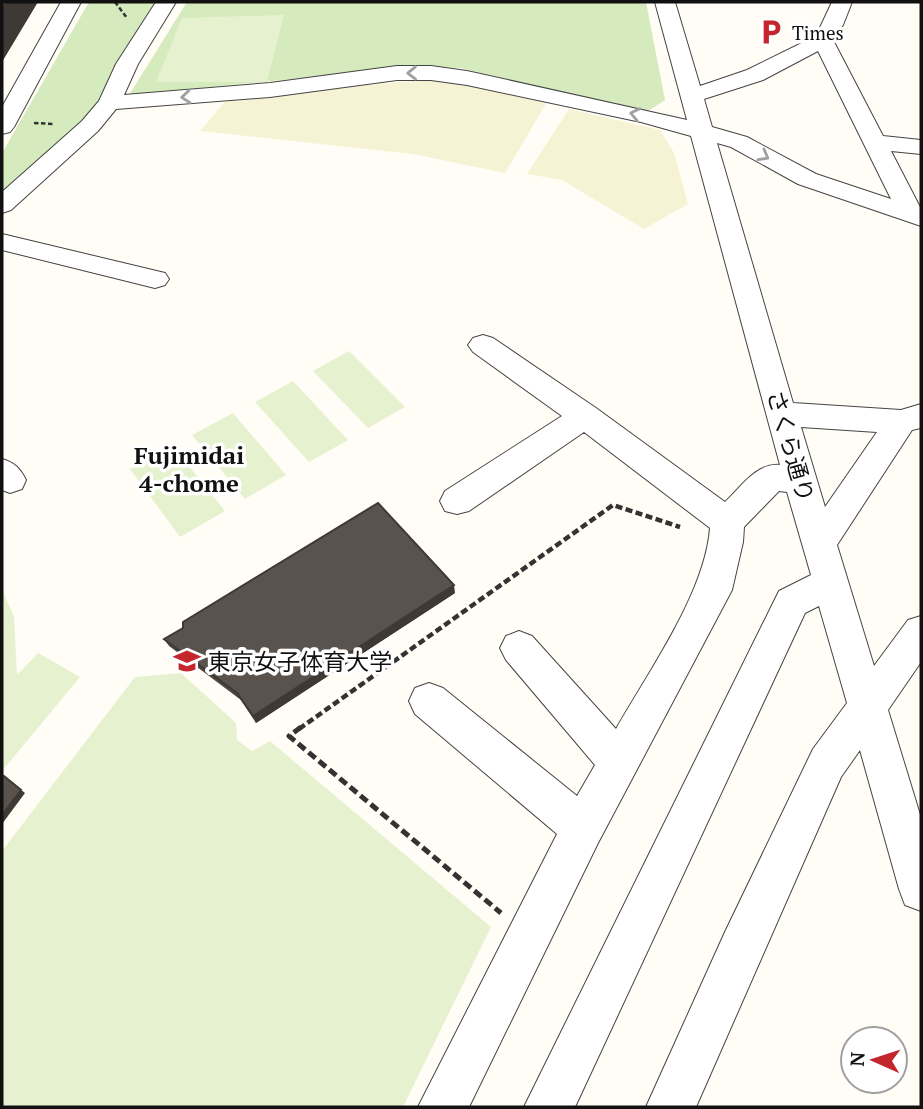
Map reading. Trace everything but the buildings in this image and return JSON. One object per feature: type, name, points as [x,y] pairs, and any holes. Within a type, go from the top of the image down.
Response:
[{"type":"street","points":[[3,124],[71,2]]},
{"type":"street","points":[[2,205],[90,126],[108,103],[127,64],[166,2]]},
{"type":"street","name":"さくら通り","points":[[666,2],[781,414],[921,889]]},
{"type":"street","points":[[691,96],[755,75],[824,40],[842,2]]},
{"type":"street","points":[[824,40],[916,216]]},
{"type":"street","points":[[108,103],[271,90],[397,73],[431,73],[485,81],[701,130],[739,142],[807,179],[916,216]]},
{"type":"street","points":[[875,142],[921,147]]},
{"type":"street","points":[[2,242],[155,279]]},
{"type":"street","points":[[482,345],[585,416],[727,522]]},
{"type":"street","points":[[549,1107],[792,602],[825,562],[911,419],[781,414]]},
{"type":"street","points":[[457,500],[585,416]]},
{"type":"street","points":[[443,1107],[583,828],[714,590],[726,542],[727,522],[772,477],[801,481]]},
{"type":"street","points":[[671,1107],[827,763],[921,632]]},
{"type":"street","points":[[519,648],[619,762]]},
{"type":"street","points":[[429,701],[583,828]]},
{"type":"path","points":[[3,124],[90,126]]},
{"type":"shaded area","points":[[445,78],[547,102],[505,173],[413,154],[200,131],[228,98]]},
{"type":"shaded area","points":[[569,109],[660,130],[674,153],[688,204],[644,229],[562,180],[527,174]]},
{"type":"green space","points":[[89,2],[170,2],[116,86],[51,160],[2,194],[2,153]]},
{"type":"green space","points":[[187,2],[646,2],[665,100],[645,113],[461,68],[415,67],[129,95]]},
{"type":"green space","points":[[284,15],[267,82],[156,82],[182,18]]},
{"type":"green space","points":[[349,351],[405,407],[368,428],[313,371]]},
{"type":"green space","points":[[293,381],[348,440],[309,462],[255,402]]},
{"type":"green space","points":[[233,413],[286,475],[245,499],[192,435]]},
{"type":"green space","points":[[173,446],[225,511],[180,537],[130,469]]},
{"type":"green space","points":[[2,590],[14,616],[17,675],[38,653],[80,677],[2,771]]},
{"type":"green space","points":[[181,673],[236,723],[237,740],[252,751],[270,741],[491,927],[403,1107],[2,1107],[2,851],[135,677]]},
{"type":"place","name":"Times","points":[[771,32]]},
{"type":"place","name":"東京女子体育大学","points":[[187,661]]},
{"type":"district","name":"Fujimidai 4-chome","points":[[189,469]]}]
